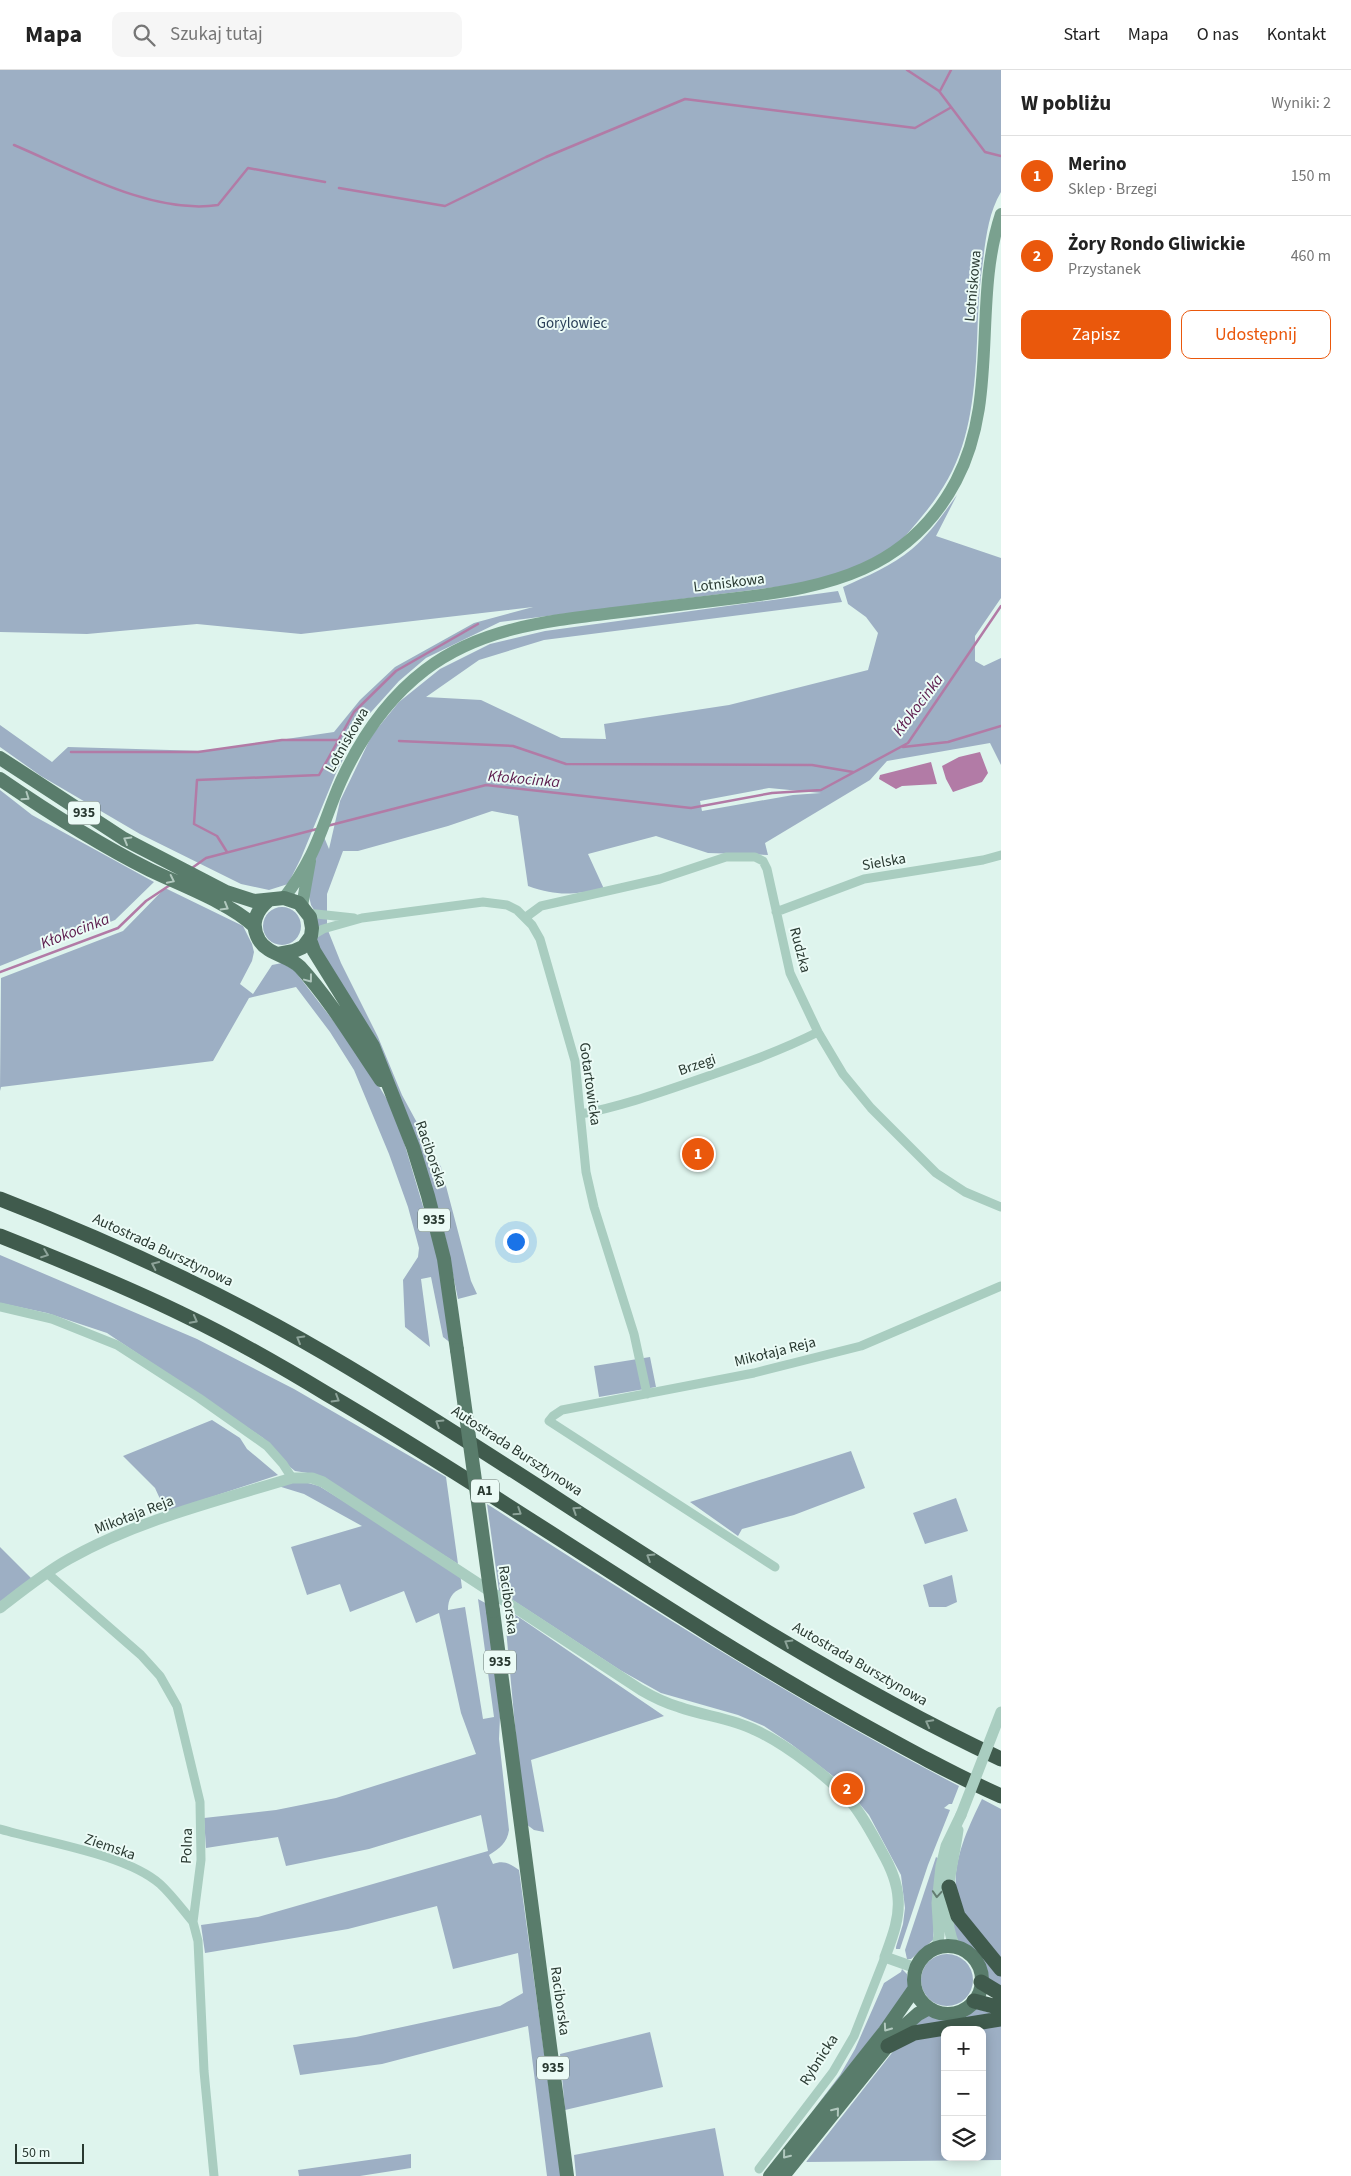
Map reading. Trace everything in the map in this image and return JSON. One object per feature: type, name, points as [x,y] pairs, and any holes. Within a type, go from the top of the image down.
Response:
[{"type":"highway","name":"Autostrada Bursztynowa","points":[[0,1199],[79,1230],[198,1284],[280,1328],[436,1421],[758,1625],[858,1684],[972,1746],[1001,1759]]},
{"type":"highway","name":"A1","points":[[0,1236],[64,1261],[186,1316],[254,1352],[425,1453],[637,1589],[809,1694],[907,1749],[1001,1796]]},
{"type":"highway","points":[[972,1746],[1001,1754]]},
{"type":"highway","points":[[949,1887],[958,1916],[1001,1969]]},
{"type":"highway","points":[[981,1982],[1001,1994]]},
{"type":"highway","points":[[974,2001],[1001,2008]]},
{"type":"highway","points":[[888,2046],[914,2033],[1001,2019]]},
{"type":"main road","name":"Lotniskowa","points":[[284,898],[311,856],[332,803],[364,736],[385,707],[426,669],[469,644],[505,631],[545,622],[771,594],[822,584],[851,575],[880,560],[917,533],[937,510],[956,481],[974,434],[981,393],[990,259],[1001,214]]},
{"type":"main road","name":"935","points":[[0,758],[124,839],[226,892],[254,900],[284,898]]},
{"type":"main road","name":"935","points":[[0,779],[53,815],[148,869],[220,904],[254,926],[263,945],[278,954]]},
{"type":"main road","name":"Lotniskowa","points":[[305,909],[311,856]]},
{"type":"main road","points":[[284,898],[295,901],[305,909]]},
{"type":"main road","points":[[254,926],[256,916],[269,900]]},
{"type":"main road","name":"935","points":[[305,909],[312,922],[310,938]]},
{"type":"main road","points":[[278,954],[298,949],[306,945],[310,938]]},
{"type":"main road","name":"Raciborska","points":[[310,938],[314,951],[373,1046],[381,1064],[412,1147],[436,1226],[447,1275],[567,2176]]},
{"type":"main road","name":"Raciborska","points":[[278,954],[295,962],[304,972],[391,1095]]},
{"type":"main road","points":[[955,1947],[972,1957],[979,1969],[981,1982],[974,2001],[963,2010],[949,2014],[929,2008],[920,1999],[915,1988],[916,1968],[924,1956],[937,1948],[955,1947]]},
{"type":"main road","name":"Rybnicka","points":[[764,2172],[885,2031],[915,1988]]},
{"type":"main road","points":[[783,2176],[900,2030],[918,2014],[929,2008]]},
{"type":"street","name":"Sielska","points":[[776,912],[864,879],[983,860],[1001,855]]},
{"type":"street","name":"Rudzka","points":[[526,917],[541,906],[644,883],[716,860],[738,856],[755,857],[765,864],[790,973],[818,1032],[842,1074],[871,1108],[936,1173],[965,1192],[1001,1208]]},
{"type":"street","name":"Gotartowicka","points":[[310,938],[323,929],[362,918],[483,902],[507,904],[526,917],[540,939],[571,1045],[578,1077],[586,1172],[594,1207],[634,1334],[648,1394]]},
{"type":"street","name":"Gotartowicka","points":[[305,909],[362,918]]},
{"type":"street","name":"Brzegi","points":[[581,1114],[618,1106],[713,1074],[780,1050],[818,1032]]},
{"type":"street","name":"Mikołaja Reja","points":[[775,1566],[549,1421],[562,1410],[754,1373],[861,1346],[1001,1286]]},
{"type":"street","points":[[0,1307],[52,1320],[117,1345],[199,1398],[267,1446],[283,1464],[292,1478],[312,1478],[323,1482],[641,1690],[679,1708],[754,1729],[796,1755],[842,1792],[872,1834],[896,1883],[898,1910],[895,1929],[885,1957],[916,1968]]},
{"type":"street","name":"Mikołaja Reja","points":[[0,1608],[46,1573],[87,1549],[156,1521],[292,1478]]},
{"type":"street","name":"Polna","points":[[46,1573],[141,1655],[160,1676],[177,1706],[200,1802],[201,1860],[193,1922],[198,1941],[204,2071],[214,2176]]},
{"type":"street","points":[[937,1948],[939,1935],[937,1903],[939,1877],[946,1846],[960,1818],[1001,1712]]},
{"type":"street","points":[[955,1947],[949,1935],[946,1904],[960,1818]]},
{"type":"street","name":"Ziemska","points":[[0,1829],[93,1854],[133,1868],[159,1884],[193,1922]]},
{"type":"street","name":"Rybnicka","points":[[764,2172],[833,2072],[854,2036],[885,1957]]},
{"type":"green space","name":"Gorylowiec","points":[[0,70],[1001,70],[1001,192],[992,212],[987,233],[980,288],[973,395],[961,450],[936,499],[905,536],[883,553],[845,571],[816,582],[500,622],[426,658],[399,681],[363,721],[336,773],[301,858],[288,884],[269,890],[241,884],[140,834],[41,776],[0,747],[0,725],[52,762],[68,747],[204,751],[334,732],[360,700],[395,667],[474,623],[533,607],[301,634],[197,624],[87,634],[0,632]]},
{"type":"green space","points":[[957,495],[936,536],[1001,558],[1001,598],[975,636],[975,661],[984,666],[1001,658],[1001,765],[990,743],[887,761],[870,780],[765,843],[768,855],[708,853],[656,836],[588,854],[604,889],[583,892],[566,894],[549,892],[528,886],[518,816],[492,811],[448,826],[358,851],[343,851],[327,894],[327,928],[341,963],[378,1037],[402,1095],[441,1167],[471,1281],[477,1294],[458,1299],[445,1236],[427,1174],[317,944],[316,913],[311,905],[308,892],[314,859],[324,837],[329,849],[340,801],[372,735],[399,702],[440,669],[490,644],[545,631],[838,591],[842,602],[544,640],[479,660],[426,697],[481,700],[561,738],[606,739],[604,724],[729,705],[868,670],[878,633],[866,617],[848,604],[843,587],[896,561],[912,549],[925,537]],"holes":[[[769,788],[821,793],[793,795],[702,811],[700,801]]]},
{"type":"green space","points":[[0,790],[32,815],[154,882],[115,920],[0,966]]},
{"type":"green space","points":[[165,888],[243,926],[254,952],[252,961],[240,984],[253,994],[272,965],[282,963],[294,970],[359,1054],[388,1101],[401,1132],[438,1257],[452,1344],[443,1337],[431,1277],[421,1279],[430,1347],[405,1327],[403,1280],[418,1257],[419,1248],[408,1207],[389,1154],[354,1070],[330,1032],[296,987],[249,998],[213,1061],[1,1087],[0,1091],[1,978],[123,931]]},
{"type":"green space","points":[[282,907],[296,912],[301,926],[296,940],[282,945],[268,940],[263,926],[268,912]]},
{"type":"green space","points":[[0,1255],[197,1339],[294,1389],[446,1477],[458,1564],[314,1474],[295,1471],[263,1438],[107,1333],[47,1313],[0,1303]]},
{"type":"green space","points":[[650,1357],[656,1387],[599,1397],[594,1366]]},
{"type":"green space","points":[[212,1420],[240,1438],[247,1449],[278,1475],[166,1512],[155,1488],[123,1456]]},
{"type":"green space","points":[[851,1451],[865,1488],[794,1515],[742,1529],[738,1536],[690,1502]]},
{"type":"green space","points":[[297,1482],[319,1486],[460,1573],[462,1588],[451,1596],[448,1610],[465,1607],[483,1719],[494,1717],[478,1599],[489,1605],[500,1717],[499,1739],[509,1830],[507,1838],[502,1845],[489,1855],[493,1864],[506,1863],[519,1870],[561,2176],[547,2176],[528,2026],[382,2064],[300,2075],[293,2045],[356,2037],[500,2006],[523,1993],[518,1953],[453,1969],[437,1906],[348,1929],[205,1953],[201,1925],[258,1917],[488,1851],[481,1815],[369,1849],[286,1866],[278,1837],[206,1848],[204,1818],[276,1810],[336,1798],[476,1754],[461,1713],[439,1613],[416,1623],[404,1591],[350,1612],[340,1584],[307,1595],[291,1547],[362,1526],[304,1494],[278,1486]]},
{"type":"green space","points":[[956,1498],[968,1531],[925,1544],[913,1513]]},
{"type":"green space","points":[[487,1504],[720,1651],[898,1754],[959,1786],[952,1804],[944,1808],[950,1810],[928,1865],[900,1949],[896,1949],[896,1947],[903,1924],[905,1908],[901,1875],[869,1815],[842,1783],[764,1726],[738,1715],[661,1693],[620,1670],[499,1591]]},
{"type":"green space","points":[[0,1547],[32,1579],[0,1602]]},
{"type":"green space","points":[[952,1575],[957,1602],[946,1607],[929,1607],[923,1585]]},
{"type":"green space","points":[[504,1607],[664,1716],[531,1760],[544,1832],[534,1830],[526,1824],[522,1802]]},
{"type":"green space","points":[[982,1799],[1001,1809],[1001,1962],[980,1939],[966,1919],[958,1899],[956,1885],[959,1855]]},
{"type":"green space","points":[[936,1857],[939,1859],[933,1940],[911,1959],[907,1959],[905,1950]]},
{"type":"green space","points":[[951,1912],[1001,1975],[1001,1989],[987,1980],[984,1967],[977,1956],[955,1939]]},
{"type":"green space","points":[[947,1954],[957,1956],[965,1962],[971,1970],[973,1980],[971,1990],[965,1998],[957,2004],[947,2006],[937,2004],[929,1998],[923,1990],[921,1980],[923,1970],[929,1962],[937,1956]]},
{"type":"green space","points":[[902,1969],[907,1974],[909,1987],[896,2007],[812,2112],[840,2075],[855,2049],[884,1983],[901,1972]]},
{"type":"green space","points":[[974,2008],[1001,2016],[905,2029],[931,2014],[953,2016]]},
{"type":"green space","points":[[1001,2024],[1001,2160],[986,2160],[986,2027]]},
{"type":"green space","points":[[650,2032],[663,2087],[565,2110],[560,2054]]},
{"type":"green space","points":[[941,2034],[941,2161],[806,2162],[895,2049],[904,2042]]},
{"type":"green space","points":[[715,2128],[724,2176],[576,2176],[574,2155]]},
{"type":"green space","points":[[411,2154],[411,2168],[360,2176],[299,2176],[298,2170]]},
{"type":"shaded area","points":[[980,752],[988,773],[982,782],[953,792],[942,766],[959,757]]},
{"type":"shaded area","points":[[931,762],[937,784],[902,786],[896,789],[879,779],[880,775]]},
{"type":"waterway","points":[[907,70],[939,91],[985,152],[1001,156]]},
{"type":"waterway","points":[[940,91],[951,70]]},
{"type":"waterway","points":[[339,188],[445,206],[546,157],[685,99],[915,128],[950,108]]},
{"type":"waterway","points":[[14,145],[87,178],[140,197],[167,203],[193,206],[218,205],[248,168],[325,182]]},
{"type":"waterway","name":"Kłokocinka","points":[[327,826],[486,785],[691,808],[772,793],[821,790],[908,743],[1001,606]]},
{"type":"waterway","points":[[227,852],[217,836],[194,824],[197,780],[319,775],[354,712],[396,671],[478,624]]},
{"type":"waterway","points":[[903,747],[948,742],[1001,726]]},
{"type":"waterway","points":[[71,752],[198,752],[282,740],[337,740]]},
{"type":"waterway","points":[[399,741],[513,746],[566,764],[812,765],[853,772]]},
{"type":"waterway","name":"Kłokocinka","points":[[192,868],[206,858],[317,829]]},
{"type":"waterway","name":"Kłokocinka","points":[[0,972],[118,928],[146,901],[170,885]]},
{"type":"place","name":"Merino","points":[[698,1154]]},
{"type":"place","name":"Żory Rondo Gliwickie","points":[[847,1789]]}]
